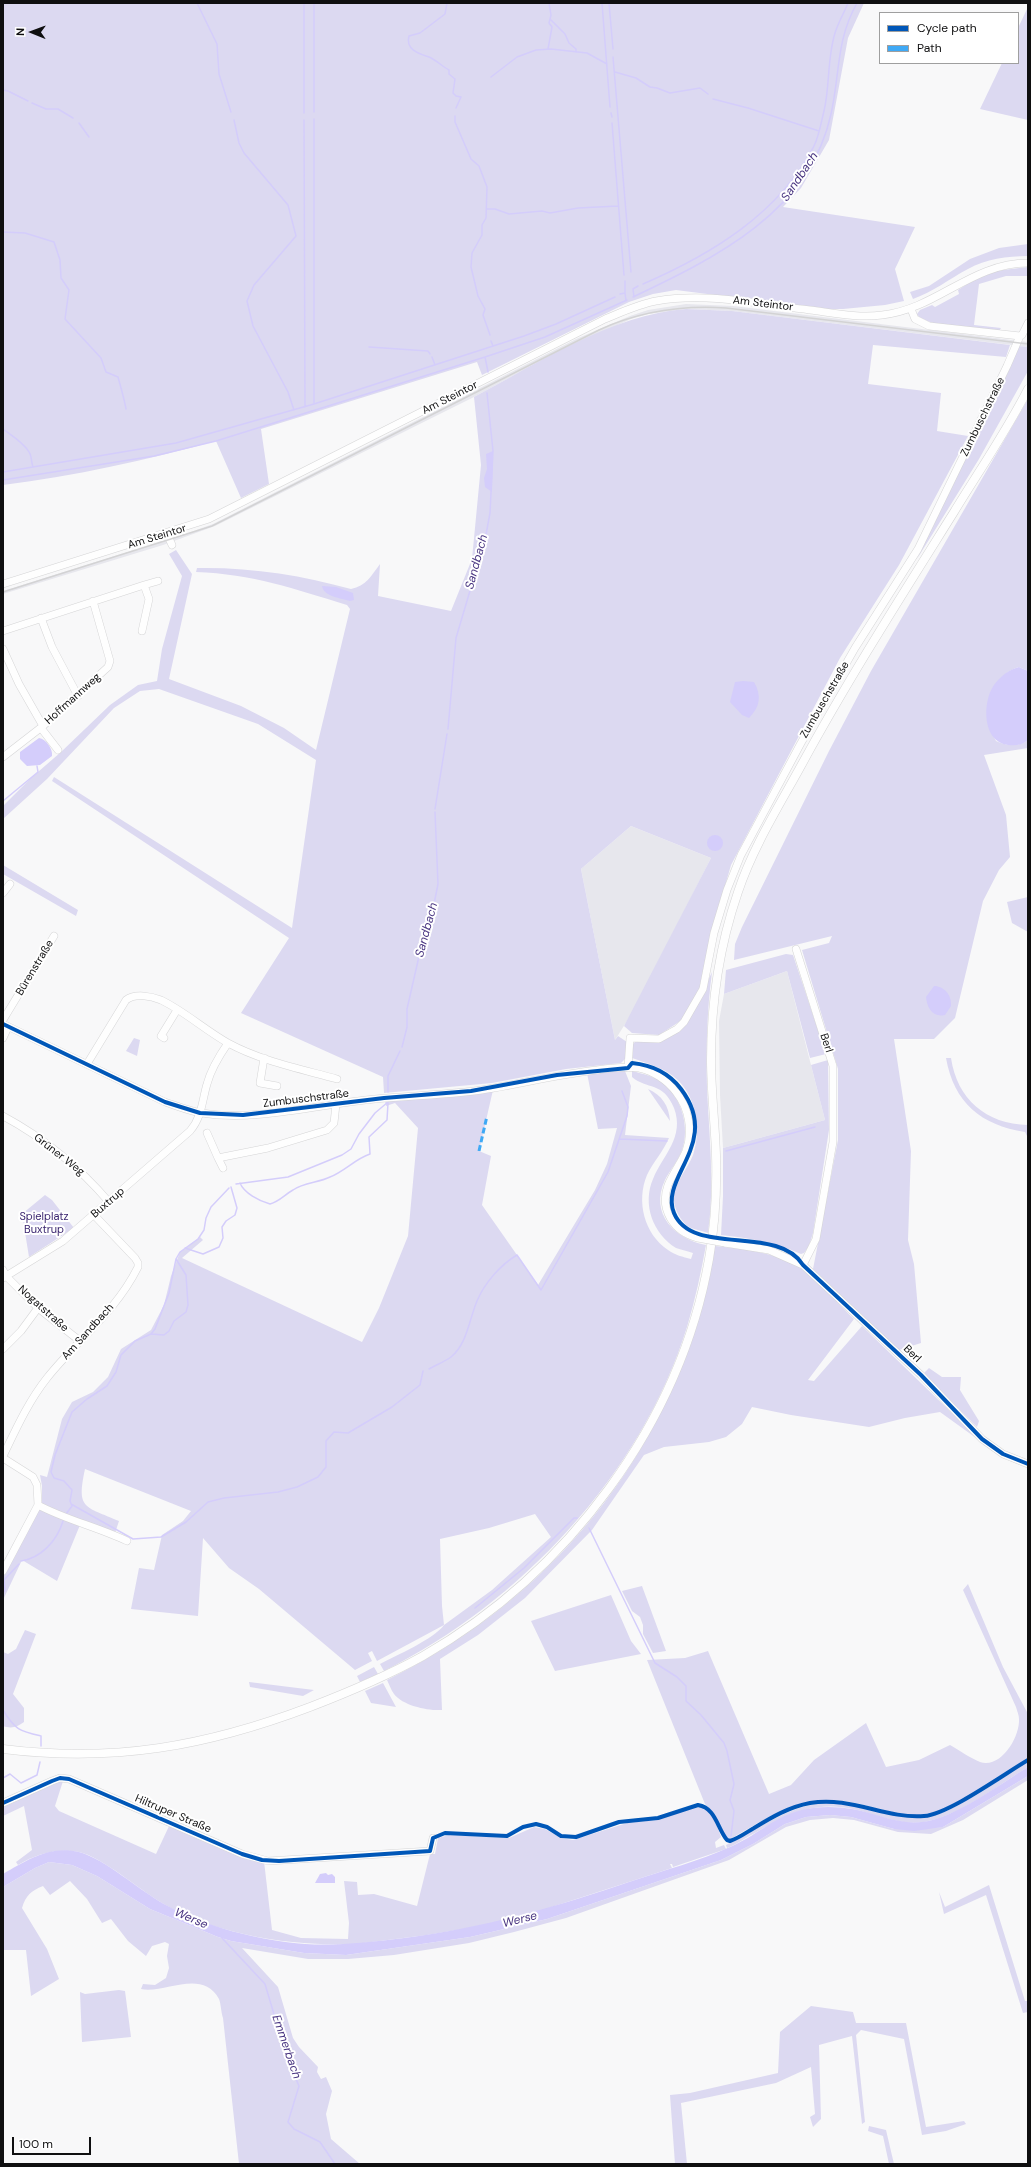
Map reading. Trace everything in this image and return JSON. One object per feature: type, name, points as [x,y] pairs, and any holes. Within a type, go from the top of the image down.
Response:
[{"type":"main road","points":[[3,1749],[64,1755],[94,1755],[133,1752],[191,1744],[285,1717],[374,1681],[421,1657],[470,1625],[534,1573],[569,1537],[607,1492],[639,1444],[671,1380],[690,1333],[709,1260],[716,1203],[716,1155],[711,1063],[714,996],[724,936],[750,858],[826,721],[868,650],[1004,433],[1028,390]]},
{"type":"street","name":"Am Steintor","points":[[3,584],[167,534],[226,512],[605,319],[631,308],[656,301],[696,297],[857,316],[890,314],[911,309],[985,270],[1001,265],[1028,263]]},
{"type":"street","points":[[911,309],[915,319],[929,326],[1020,336],[1028,323]]},
{"type":"street","name":"Zumbuschstraße","points":[[6,1025],[165,1102],[200,1113],[243,1115],[384,1098],[472,1091],[556,1075],[628,1068],[630,1038],[659,1039],[669,1035],[684,1022],[703,989],[714,933],[741,856],[800,743],[855,648],[918,549],[1008,366],[1020,336]]},
{"type":"street","points":[[167,534],[172,545]]},
{"type":"street","points":[[3,631],[158,581]]},
{"type":"street","points":[[142,630],[149,599],[144,585]]},
{"type":"street","name":"Hoffmannweg","points":[[3,756],[42,727],[108,668],[110,661],[93,601]]},
{"type":"street","points":[[41,618],[52,647],[78,696]]},
{"type":"street","points":[[3,649],[19,684],[42,727]]},
{"type":"street","name":"Hoffmannweg","points":[[42,727],[58,750]]},
{"type":"street","points":[[3,893],[10,884]]},
{"type":"street","name":"Bürenstraße","points":[[3,1020],[54,936]]},
{"type":"street","name":"Berl","points":[[796,949],[833,1066],[833,1142],[816,1239],[803,1265]]},
{"type":"street","points":[[87,1064],[130,997],[134,996],[161,1000],[228,1043],[264,1058],[313,1075],[337,1079]]},
{"type":"street","points":[[164,1038],[161,1036],[176,1010]]},
{"type":"street","points":[[3,1038],[6,1025]]},
{"type":"street","name":"Buxtrup","points":[[4,1274],[63,1240],[94,1215],[190,1131],[200,1113],[209,1078],[228,1043]]},
{"type":"street","points":[[264,1058],[260,1083],[277,1086]]},
{"type":"street","name":"Berl","points":[[628,1068],[647,1071],[664,1079],[673,1087],[683,1104],[689,1124],[689,1137],[686,1151],[667,1187],[665,1204],[669,1216],[676,1227],[686,1234],[698,1238],[769,1250],[803,1265],[921,1375],[982,1439],[1003,1454],[1028,1464]]},
{"type":"street","points":[[218,1158],[268,1148],[327,1130],[334,1123],[336,1104]]},
{"type":"street","name":"Grüner Weg","points":[[3,1116],[66,1158],[88,1178],[109,1202]]},
{"type":"street","points":[[207,1133],[223,1168]]},
{"type":"street","name":"Am Sandbach","points":[[3,1457],[31,1401],[46,1379],[110,1311],[138,1267],[138,1263],[135,1258],[94,1215]]},
{"type":"street","name":"Nogatstraße","points":[[4,1274],[38,1308],[80,1342]]},
{"type":"street","points":[[3,1349],[21,1331],[38,1308]]},
{"type":"street","points":[[3,1457],[33,1477],[37,1485],[38,1505],[3,1571]]},
{"type":"street","points":[[38,1505],[55,1514],[127,1541]]},
{"type":"street","name":"Hiltruper Straße","points":[[3,1803],[60,1778],[69,1779],[253,1858],[279,1861],[430,1851],[433,1838]]},
{"type":"shaded area","points":[[686,304],[733,306],[1028,342],[1028,347],[732,311],[686,309],[649,314],[631,319],[546,358],[474,397],[215,526],[163,545],[3,594],[3,591],[213,524],[576,339],[648,310]]},
{"type":"shaded area","points":[[631,826],[711,858],[634,1010],[615,1040],[581,869]]},
{"type":"shaded area","points":[[787,971],[825,1120],[723,1148],[720,1095],[719,1021],[724,994]]},
{"type":"green space","points":[[3,3],[864,3],[848,38],[829,140],[801,188],[783,207],[915,227],[895,269],[904,301],[885,305],[843,309],[824,309],[676,290],[653,294],[629,302],[482,375],[477,362],[261,429],[269,484],[241,498],[216,441],[110,467],[3,485]]},
{"type":"green space","points":[[1028,7],[1028,120],[980,109],[1002,64],[1019,64],[1019,26]]},
{"type":"green space","points":[[1028,244],[1028,256],[1005,257],[989,260],[968,269],[927,293],[913,299],[910,292],[929,286],[970,259],[999,248]]},
{"type":"green space","points":[[1028,267],[1028,276],[1006,276],[979,284],[974,325],[1001,328],[999,331],[936,324],[919,317],[917,314],[920,310],[932,305],[935,307],[959,294],[958,290],[986,272]]},
{"type":"green space","points":[[686,309],[732,311],[1010,345],[1006,357],[873,345],[868,384],[941,393],[937,431],[968,436],[899,565],[840,658],[731,865],[709,942],[700,987],[682,1020],[659,1035],[632,1033],[624,1026],[711,858],[631,826],[581,869],[615,1040],[618,1036],[627,1042],[625,1059],[621,1063],[566,1069],[492,1083],[384,1093],[383,1077],[241,1013],[289,938],[52,781],[54,777],[292,928],[316,760],[258,724],[159,689],[140,691],[114,708],[47,779],[3,819],[3,806],[110,705],[138,685],[157,681],[162,649],[182,576],[169,554],[176,550],[192,574],[169,679],[241,706],[284,728],[316,750],[350,609],[347,605],[273,583],[216,573],[196,572],[197,568],[236,569],[275,573],[351,589],[361,586],[380,564],[378,596],[451,611],[472,559],[481,465],[474,397],[550,355],[603,330],[631,320],[658,313]]},
{"type":"green space","points":[[1019,346],[1028,347],[1028,371],[979,459],[917,559]]},
{"type":"green space","points":[[1028,399],[1028,671],[1019,667],[1006,674],[992,695],[987,714],[996,741],[1004,744],[1017,745],[1028,740],[1028,748],[984,755],[1006,815],[1010,857],[999,870],[983,901],[955,1018],[934,1039],[894,1039],[911,1151],[908,1240],[914,1264],[921,1343],[899,1350],[813,1269],[838,1140],[838,1069],[802,950],[829,943],[832,936],[734,960],[735,944],[829,751],[871,671]]},
{"type":"green space","points":[[3,865],[78,910],[76,916],[3,874]]},
{"type":"green space","points":[[1028,897],[1028,932],[1012,923],[1007,902]]},
{"type":"green space","points":[[786,954],[793,955],[826,1054],[810,1058],[787,971],[724,994],[726,970]]},
{"type":"green space","points":[[712,972],[707,1043],[707,1087],[711,1178],[708,1233],[687,1226],[678,1214],[674,1201],[675,1191],[691,1160],[696,1145],[697,1123],[692,1102],[681,1083],[673,1076],[658,1068],[632,1058],[633,1044],[636,1041],[660,1041],[670,1037],[679,1030],[693,1012]]},
{"type":"green space","points":[[134,1038],[140,1040],[137,1056],[126,1051]]},
{"type":"green space","points":[[946,1058],[951,1058],[954,1073],[960,1086],[967,1097],[976,1106],[999,1120],[1013,1124],[1028,1125],[1028,1138],[1025,1132],[1009,1129],[995,1124],[972,1109],[956,1088],[950,1074]]},
{"type":"green space","points":[[828,1060],[829,1130],[813,1233],[809,1246],[804,1253],[801,1254],[781,1246],[761,1241],[721,1235],[723,1148],[825,1120],[811,1065]]},
{"type":"green space","points":[[625,1071],[631,1086],[625,1135],[669,1138],[647,1175],[642,1195],[642,1206],[648,1226],[660,1243],[673,1253],[691,1259],[693,1253],[676,1248],[661,1235],[652,1218],[649,1208],[650,1189],[653,1179],[675,1137],[677,1118],[674,1108],[670,1099],[665,1094],[660,1090],[643,1084],[632,1077],[632,1071],[656,1079],[670,1089],[683,1114],[685,1132],[682,1150],[665,1180],[661,1192],[660,1204],[668,1223],[675,1231],[695,1242],[706,1245],[698,1286],[687,1327],[666,1381],[639,1434],[607,1483],[569,1529],[528,1571],[482,1609],[434,1643],[384,1671],[380,1664],[424,1641],[444,1625],[377,1661],[372,1651],[368,1653],[372,1661],[355,1670],[259,1589],[229,1568],[203,1538],[198,1616],[131,1609],[139,1568],[154,1570],[162,1535],[183,1521],[191,1511],[85,1469],[82,1482],[83,1500],[91,1509],[119,1521],[115,1533],[80,1525],[57,1581],[22,1560],[3,1600],[3,1576],[38,1509],[66,1521],[42,1504],[42,1486],[40,1475],[47,1477],[62,1419],[72,1402],[93,1392],[108,1377],[121,1349],[151,1330],[164,1305],[171,1276],[180,1252],[200,1237],[203,1240],[182,1258],[362,1342],[379,1308],[408,1236],[418,1128],[395,1103],[386,1106],[385,1101],[493,1090],[479,1151],[491,1156],[482,1205],[538,1285],[595,1190],[607,1164],[617,1128],[598,1129],[587,1073]],"holes":[[[535,1514],[551,1537],[492,1590],[444,1625],[440,1539],[489,1528]]]},
{"type":"green space","points":[[648,1089],[657,1094],[664,1102],[670,1121]]},
{"type":"green space","name":"Spielplatz Buxtrup","points":[[45,1195],[52,1200],[74,1228],[29,1257],[22,1214]]},
{"type":"green space","points":[[715,1246],[759,1252],[780,1258],[801,1268],[815,1279],[854,1319],[808,1380],[814,1381],[862,1326],[983,1443],[940,1412],[905,1418],[869,1427],[791,1415],[752,1407],[742,1424],[726,1437],[709,1442],[664,1447],[644,1455],[592,1530],[525,1598],[478,1635],[440,1659],[442,1710],[430,1710],[403,1702],[393,1692],[387,1680],[450,1645],[507,1603],[559,1556],[604,1503],[643,1445],[675,1382],[699,1316]]},
{"type":"green space","points":[[929,1368],[942,1377],[961,1377],[960,1390],[979,1421],[977,1427],[923,1374]]},
{"type":"green space","points":[[968,1584],[1003,1667],[1028,1714],[1028,1758],[966,1799],[940,1811],[928,1814],[908,1815],[850,1802],[833,1800],[817,1801],[786,1809],[729,1840],[725,1839],[714,1814],[705,1804],[647,1660],[685,1658],[708,1651],[769,1794],[791,1785],[814,1760],[866,1723],[886,1767],[919,1760],[950,1745],[980,1762],[988,1763],[995,1761],[1008,1750],[1016,1734],[1019,1718],[1016,1707],[963,1590]]},
{"type":"green space","points":[[642,1586],[666,1651],[653,1653],[643,1634],[643,1625],[640,1617],[632,1611],[622,1591]]},
{"type":"green space","points":[[611,1595],[631,1641],[641,1654],[555,1671],[531,1621]]},
{"type":"green space","points":[[25,1630],[36,1634],[13,1694],[24,1708],[24,1722],[14,1727],[6,1727],[3,1726],[3,1652],[8,1654],[16,1649]]},
{"type":"green space","points":[[374,1667],[378,1674],[360,1682],[357,1676]]},
{"type":"green space","points":[[249,1682],[314,1690],[303,1696],[250,1687]]},
{"type":"green space","points":[[383,1683],[396,1707],[371,1703],[365,1691]]},
{"type":"green space","points":[[1028,1761],[1028,1767],[991,1791],[965,1807],[938,1819],[915,1823],[888,1819],[853,1809],[819,1807],[790,1815],[732,1846],[727,1848],[726,1845],[784,1814],[814,1804],[850,1804],[912,1818],[933,1816],[961,1804]]},
{"type":"green space","points":[[1028,1776],[1028,1780],[963,1820],[931,1834],[898,1832],[854,1820],[833,1818],[810,1820],[786,1827],[729,1860],[566,1918],[469,1943],[394,1955],[348,1959],[308,1959],[242,1948],[278,1987],[293,2038],[299,2047],[318,2067],[317,2072],[321,2079],[326,2077],[332,2091],[326,2114],[331,2139],[360,2164],[239,2164],[223,2018],[219,1999],[212,1990],[203,1985],[183,1984],[151,1990],[141,1989],[143,1984],[155,1985],[166,1978],[169,1968],[167,1956],[169,1944],[165,1942],[152,1946],[146,1956],[128,1941],[111,1919],[102,1923],[87,1899],[70,1881],[50,1895],[43,1886],[35,1890],[27,1897],[22,1908],[47,1949],[59,1979],[31,1996],[26,1950],[3,1950],[3,1887],[35,1868],[49,1862],[72,1865],[97,1876],[150,1909],[218,1937],[231,1941],[304,1953],[346,1955],[470,1937],[547,1919],[721,1860],[753,1844],[785,1824],[806,1817],[830,1815],[851,1817],[894,1829],[943,1827]]},
{"type":"green space","points":[[63,1781],[55,1806],[59,1811],[156,1854],[170,1824],[264,1861],[272,1930],[301,1938],[348,1939],[349,1923],[344,1881],[357,1882],[358,1895],[374,1894],[417,1906],[430,1854],[435,1854],[438,1838],[449,1835],[509,1838],[534,1827],[545,1829],[561,1838],[573,1840],[627,1823],[657,1820],[693,1807],[704,1807],[713,1815],[721,1837],[715,1842],[716,1848],[724,1845],[726,1849],[673,1867],[672,1864],[670,1864],[672,1868],[530,1914],[481,1926],[427,1935],[356,1944],[282,1941],[231,1931],[183,1914],[162,1903],[99,1860],[79,1852],[55,1851],[39,1855],[18,1865],[16,1862],[32,1850],[24,1806],[3,1816],[3,1805],[52,1783]]},
{"type":"green space","points":[[989,1885],[1025,2001],[1028,2001],[1028,2012],[1023,2013],[986,1895],[944,1914],[939,1892],[945,1907]]},
{"type":"green space","points":[[119,1990],[125,1991],[131,2037],[82,2042],[80,1992],[85,1994]]},
{"type":"green space","points":[[811,2006],[853,2012],[856,2023],[906,2023],[926,2127],[964,2121],[966,2124],[946,2131],[922,2135],[904,2039],[861,2030],[856,2035],[865,2122],[862,2124],[852,2036],[819,2045],[821,2119],[813,2127],[810,2117],[815,2114],[811,2067],[776,2083],[681,2103],[687,2164],[675,2164],[670,2095],[690,2093],[778,2073],[780,2032]]},
{"type":"green space","points":[[869,2126],[886,2130],[894,2164],[889,2164],[883,2136],[868,2131]]},
{"type":"water","points":[[493,451],[492,492],[485,487],[484,478],[487,469],[486,454]]},
{"type":"water","points":[[322,586],[336,587],[353,593],[354,600],[350,601],[329,595],[323,590]]},
{"type":"water","points":[[1019,667],[1028,671],[1028,740],[1019,745],[1008,745],[999,742],[993,737],[989,729],[986,711],[987,701],[990,692],[999,679],[1008,672]]},
{"type":"water","points":[[735,682],[754,682],[757,687],[759,697],[756,710],[749,718],[742,715],[730,702]]},
{"type":"water","points":[[39,738],[44,740],[48,745],[52,756],[40,765],[27,766],[20,759],[20,752]]},
{"type":"water","points":[[715,835],[721,837],[723,843],[721,849],[715,851],[709,849],[707,843],[709,837]]},
{"type":"water","points":[[934,986],[944,989],[949,995],[951,1006],[945,1015],[937,1015],[929,1008],[926,997]]},
{"type":"water","name":"Werse","points":[[1028,1767],[1028,1776],[943,1827],[914,1831],[894,1829],[851,1817],[830,1815],[806,1817],[785,1824],[753,1844],[721,1860],[547,1919],[470,1937],[346,1955],[304,1953],[231,1941],[218,1937],[150,1909],[97,1876],[72,1865],[49,1862],[35,1868],[3,1887],[3,1874],[39,1855],[49,1852],[68,1850],[79,1852],[100,1861],[164,1904],[179,1912],[214,1926],[269,1940],[305,1944],[367,1942],[462,1929],[547,1908],[706,1857],[739,1843],[780,1818],[805,1809],[825,1807],[845,1808],[905,1822],[922,1822],[935,1819],[963,1808]]},
{"type":"water","points":[[326,1873],[328,1875],[332,1874],[335,1877],[335,1883],[315,1883],[320,1874]]},
{"type":"waterway","points":[[197,3],[217,44],[219,74],[231,112]]},
{"type":"waterway","points":[[304,3],[304,113]]},
{"type":"waterway","points":[[314,3],[314,112]]},
{"type":"waterway","points":[[447,3],[445,14],[420,33],[409,36],[408,41],[409,45],[414,51],[432,58],[449,70],[449,74],[455,79],[453,93],[456,96],[461,97],[456,108]]},
{"type":"waterway","points":[[548,49],[552,27],[549,23],[551,15],[549,3]]},
{"type":"waterway","points":[[602,3],[610,107]]},
{"type":"waterway","points":[[609,3],[613,49]]},
{"type":"waterway","points":[[643,284],[693,260],[740,230],[762,212],[782,192],[799,170],[814,146],[819,134],[826,102],[832,43],[836,29],[848,3]]},
{"type":"waterway","name":"Sandbach","points":[[633,297],[696,266],[755,228],[781,205],[803,178],[820,148],[831,114],[845,30],[857,3]]},
{"type":"waterway","points":[[551,20],[565,34],[569,43],[576,49],[576,52]]},
{"type":"waterway","points":[[491,77],[517,57],[536,50],[551,49],[587,53],[607,64]]},
{"type":"waterway","points":[[613,57],[631,272]]},
{"type":"waterway","points":[[615,72],[636,78],[650,87],[670,93],[700,88],[708,94]]},
{"type":"waterway","points":[[3,90],[28,101]]},
{"type":"waterway","points":[[713,99],[748,108],[819,131]]},
{"type":"waterway","points":[[32,103],[46,109],[58,109],[73,118]]},
{"type":"waterway","points":[[611,113],[612,117]]},
{"type":"waterway","points":[[455,116],[455,122],[471,159],[479,166],[487,187],[486,218],[482,225],[482,235],[472,253],[471,267],[478,296],[485,309],[483,315],[490,335]]},
{"type":"waterway","points":[[314,119],[314,404]]},
{"type":"waterway","points":[[234,120],[239,143],[244,153],[288,205],[296,236],[254,285],[247,301],[253,326],[288,392],[294,410]]},
{"type":"waterway","points":[[304,120],[305,407]]},
{"type":"waterway","points":[[79,123],[89,137]]},
{"type":"waterway","points":[[612,123],[624,275]]},
{"type":"waterway","points":[[487,209],[495,209],[509,214],[542,211],[550,213],[578,208],[618,206]]},
{"type":"waterway","points":[[3,232],[25,233],[54,242],[60,260],[61,278],[69,290],[65,319],[101,358],[106,372],[118,377],[126,409]]},
{"type":"waterway","points":[[625,281],[625,293]]},
{"type":"waterway","points":[[634,297],[633,289],[638,286]]},
{"type":"waterway","points":[[620,294],[625,293],[626,301]]},
{"type":"waterway","points":[[3,472],[176,443],[314,404],[524,336],[556,324],[615,297]]},
{"type":"waterway","name":"Sandbach","points":[[488,372],[485,357],[545,337],[627,300]]},
{"type":"waterway","points":[[491,341],[493,346]]},
{"type":"waterway","points":[[369,347],[428,351],[430,354]]},
{"type":"waterway","points":[[432,357],[435,365]]},
{"type":"waterway","points":[[3,480],[154,456],[216,441],[485,357]]},
{"type":"waterway","name":"Sandbach","points":[[448,729],[456,638],[485,540],[490,513],[493,451],[487,393]]},
{"type":"waterway","points":[[3,429],[24,445],[31,455],[33,467]]},
{"type":"waterway","name":"Sandbach","points":[[435,809],[447,734]]},
{"type":"waterway","points":[[3,801],[38,772],[37,766]]},
{"type":"waterway","name":"Sandbach","points":[[402,1047],[407,1027],[407,1009],[420,952],[427,939],[438,884],[435,812]]},
{"type":"waterway","name":"Sandbach","points":[[388,1092],[388,1076],[400,1051]]},
{"type":"waterway","points":[[429,1369],[448,1359],[456,1352],[464,1339],[474,1308],[484,1288],[493,1275],[511,1259],[517,1255],[541,1290],[608,1172],[627,1116],[628,1107],[622,1091]]},
{"type":"waterway","name":"Sandbach","points":[[236,1184],[288,1177],[342,1155],[351,1149],[359,1134],[375,1113],[388,1102]]},
{"type":"waterway","name":"Sandbach","points":[[240,1183],[242,1187],[252,1196],[270,1204],[297,1187],[325,1179],[340,1172],[370,1154],[369,1137],[387,1120],[388,1103]]},
{"type":"waterway","points":[[726,1151],[815,1127]]},
{"type":"waterway","points":[[619,1139],[667,1141]]},
{"type":"waterway","name":"Sandbach","points":[[185,1248],[203,1254],[219,1247],[223,1238],[222,1227],[226,1221],[235,1215],[237,1208],[231,1187]]},
{"type":"waterway","name":"Sandbach","points":[[66,1514],[72,1506],[70,1501],[72,1490],[64,1481],[54,1478],[51,1472],[55,1455],[72,1412],[87,1399],[107,1386],[116,1372],[121,1355],[135,1341],[151,1334],[155,1329],[169,1293],[176,1259],[180,1252],[198,1239],[204,1230],[206,1218],[211,1207],[229,1188]]},
{"type":"waterway","name":"Sandbach","points":[[151,1334],[164,1335],[169,1331],[174,1321],[186,1312],[188,1305],[186,1275],[176,1259]]},
{"type":"waterway","points":[[71,1504],[133,1539],[161,1537],[186,1522],[208,1502],[224,1498],[278,1492],[297,1487],[318,1477],[326,1467],[326,1441],[334,1432],[348,1433],[392,1407],[420,1385],[423,1371]]},
{"type":"waterway","points":[[475,1608],[524,1568],[574,1518],[577,1518]]},
{"type":"waterway","name":"Sandbach","points":[[21,1561],[35,1556],[47,1547],[57,1535],[63,1521]]},
{"type":"waterway","points":[[589,1528],[655,1663],[677,1677],[686,1686],[686,1701],[701,1715],[724,1743],[734,1784],[730,1800],[734,1811],[731,1836]]},
{"type":"waterway","name":"Sandbach","points":[[3,1593],[5,1590],[4,1580],[19,1564]]},
{"type":"waterway","name":"Sandbach","points":[[3,1710],[11,1722],[19,1729],[41,1736],[41,1746]]},
{"type":"waterway","name":"Sandbach","points":[[3,1778],[10,1774],[21,1783],[37,1775],[40,1762]]},
{"type":"waterway","name":"Emmerbach","points":[[222,1938],[265,1984],[287,2058],[299,2086],[288,2122],[294,2129],[320,2142],[335,2164]]},
{"type":"railway","points":[[3,592],[212,526],[599,330],[614,323],[645,314],[677,309],[709,307],[726,308],[1028,344]]},
{"type":"marked path","points":[[479,1151],[487,1116]]},
{"type":"cycle path","points":[[3,1024],[165,1102],[200,1113],[243,1115],[384,1098],[471,1091],[557,1075],[628,1068],[632,1063],[660,1071],[671,1078],[681,1089],[692,1108],[695,1126],[693,1142],[675,1186],[672,1200],[674,1213],[684,1226],[698,1234],[716,1238],[756,1242],[775,1246],[791,1253],[921,1375],[982,1439],[1003,1454],[1028,1464]]},
{"type":"cycle path","points":[[3,1803],[60,1778],[69,1779],[242,1854],[262,1860],[279,1861],[430,1851],[433,1838],[445,1833],[507,1836],[523,1827],[536,1824],[547,1827],[561,1836],[576,1837],[619,1822],[658,1818],[698,1805],[709,1810],[716,1819],[727,1840],[730,1841],[740,1837],[781,1813],[810,1803],[840,1802],[896,1814],[924,1816],[935,1814],[962,1801],[1028,1760]]}]
